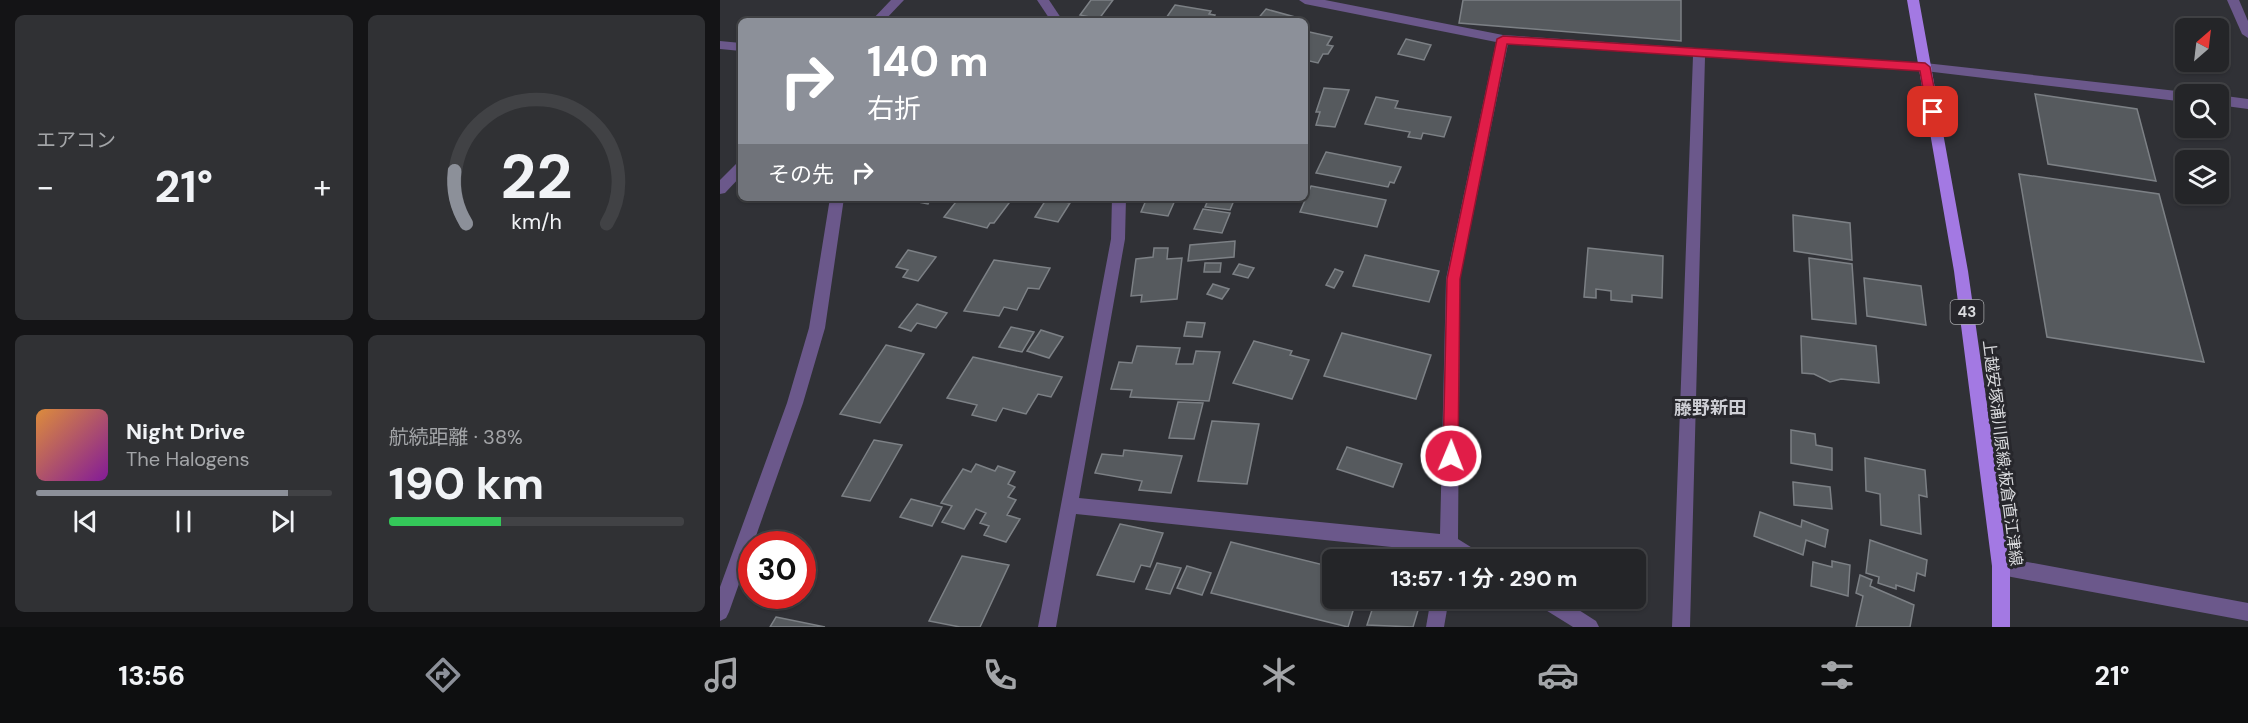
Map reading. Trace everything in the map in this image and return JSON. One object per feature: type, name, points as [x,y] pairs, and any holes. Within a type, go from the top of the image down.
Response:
[{"type":"main road","name":"上越安塚浦川原線;板倉直江津線","points":[[1912,0],[1961,271],[2001,566],[2001,627]]},
{"type":"street","points":[[880,18],[898,0]]},
{"type":"street","points":[[1043,0],[1055,18]]},
{"type":"street","points":[[1305,0],[1503,39],[1925,67],[2175,96]]},
{"type":"street","points":[[2234,0],[2248,34]]},
{"type":"street","points":[[1448,549],[1453,279],[1503,39]]},
{"type":"street","points":[[720,45],[738,47]]},
{"type":"street","points":[[1681,627],[1700,52]]},
{"type":"street","points":[[2229,101],[2248,104]]},
{"type":"street","points":[[720,189],[738,171]]},
{"type":"street","points":[[720,612],[795,403],[817,327],[837,201]]},
{"type":"street","points":[[1047,627],[1119,239],[1119,201]]},
{"type":"street","points":[[1068,505],[1424,549]]},
{"type":"street","points":[[2001,566],[2248,612]]},
{"type":"street","points":[[1435,627],[1438,609]]},
{"type":"street","points":[[1560,609],[1590,627]]},
{"type":"building","points":[[1091,0],[1113,0],[1100,18],[1080,15]]},
{"type":"building","points":[[1463,0],[1681,0],[1681,41],[1459,23]]},
{"type":"building","points":[[1175,5],[1211,11],[1209,14],[1215,15],[1214,18],[1166,18]]},
{"type":"building","points":[[1266,9],[1295,17],[1294,18],[1258,18]]},
{"type":"building","points":[[1308,32],[1332,37],[1327,45],[1333,46],[1328,54],[1323,54],[1318,63],[1308,61]]},
{"type":"building","points":[[1406,39],[1431,45],[1424,60],[1398,54]]},
{"type":"building","points":[[1324,88],[1349,90],[1335,127],[1316,125],[1320,112],[1316,112]]},
{"type":"building","points":[[2035,94],[2137,109],[2156,181],[2048,164]]},
{"type":"building","points":[[1376,97],[1398,101],[1395,108],[1451,117],[1444,137],[1423,133],[1421,139],[1408,137],[1410,132],[1365,124]]},
{"type":"building","points":[[1326,152],[1401,167],[1394,183],[1390,182],[1388,187],[1316,173]]},
{"type":"building","points":[[2019,174],[2159,194],[2204,362],[2047,337]]},
{"type":"building","points":[[1311,186],[1386,200],[1377,227],[1300,212],[1305,201],[1308,201]]},
{"type":"building","points":[[913,201],[930,201],[928,204]]},
{"type":"building","points":[[957,201],[1010,201],[994,223],[990,223],[987,228],[944,217]]},
{"type":"building","points":[[1045,201],[1070,203],[1058,222],[1035,217]]},
{"type":"building","points":[[1146,201],[1175,201],[1168,216],[1141,212]]},
{"type":"building","points":[[1208,201],[1234,201],[1230,210],[1205,207]]},
{"type":"building","points":[[1203,209],[1230,213],[1222,233],[1194,229]]},
{"type":"building","points":[[1793,215],[1850,223],[1852,260],[1794,251]]},
{"type":"building","points":[[1235,241],[1234,257],[1188,261],[1190,245]]},
{"type":"building","points":[[1154,248],[1168,248],[1167,259],[1182,258],[1177,299],[1141,302],[1142,295],[1131,296],[1136,259],[1153,257]]},
{"type":"building","points":[[1588,248],[1663,256],[1662,298],[1632,295],[1632,302],[1611,300],[1611,291],[1596,289],[1596,298],[1584,297]]},
{"type":"building","points":[[908,250],[936,257],[918,281],[903,277],[908,270],[896,267]]},
{"type":"building","points":[[1365,255],[1439,271],[1429,302],[1353,286]]},
{"type":"building","points":[[1809,258],[1852,264],[1856,324],[1812,319]]},
{"type":"building","points":[[994,260],[1050,268],[1039,289],[1028,288],[1017,310],[1004,307],[999,316],[964,311]]},
{"type":"building","points":[[1205,263],[1221,263],[1220,272],[1204,272]]},
{"type":"building","points":[[1239,264],[1254,268],[1248,278],[1233,274]]},
{"type":"building","points":[[1335,269],[1343,272],[1334,288],[1326,285]]},
{"type":"building","points":[[1864,278],[1921,286],[1926,325],[1867,316]]},
{"type":"building","points":[[1213,284],[1229,289],[1222,299],[1207,294]]},
{"type":"building","points":[[917,304],[947,313],[936,328],[917,323],[911,331],[899,327]]},
{"type":"building","points":[[1187,322],[1205,323],[1202,337],[1184,336]]},
{"type":"building","points":[[1011,327],[1034,332],[1022,352],[999,347]]},
{"type":"building","points":[[1041,330],[1063,337],[1049,358],[1027,351]]},
{"type":"building","points":[[1342,333],[1431,355],[1416,399],[1324,376]]},
{"type":"building","points":[[1801,336],[1876,346],[1879,383],[1841,379],[1830,382],[1814,374],[1802,373]]},
{"type":"building","points":[[1254,341],[1292,351],[1290,355],[1309,360],[1292,399],[1233,383]]},
{"type":"building","points":[[886,345],[924,354],[880,423],[840,414]]},
{"type":"building","points":[[1137,346],[1180,348],[1176,364],[1193,364],[1196,351],[1220,352],[1209,401],[1130,397],[1132,390],[1111,389],[1119,362],[1132,363]]},
{"type":"building","points":[[973,357],[1062,377],[1051,397],[1038,394],[1026,414],[1003,408],[996,421],[972,415],[977,405],[947,398]]},
{"type":"building","points":[[1178,402],[1203,403],[1194,439],[1169,438]]},
{"type":"building","points":[[1212,421],[1259,424],[1247,484],[1198,481]]},
{"type":"building","points":[[1791,430],[1815,434],[1816,445],[1832,448],[1832,470],[1791,463]]},
{"type":"building","points":[[874,440],[902,445],[870,501],[842,496]]},
{"type":"building","points":[[1347,447],[1402,464],[1393,487],[1337,469]]},
{"type":"building","points":[[1124,450],[1182,456],[1171,493],[1139,490],[1142,481],[1095,473],[1102,454],[1123,456]]},
{"type":"building","points":[[1865,458],[1925,470],[1927,497],[1919,495],[1921,534],[1881,525],[1880,494],[1866,491]]},
{"type":"building","points":[[976,464],[995,471],[998,466],[1015,472],[1008,484],[1015,487],[1008,497],[1016,500],[1007,515],[1020,519],[1006,542],[984,535],[989,526],[980,523],[986,513],[976,509],[964,529],[942,522],[952,506],[941,503],[963,469],[971,472]]},
{"type":"building","points":[[1793,482],[1830,487],[1832,509],[1794,505]]},
{"type":"building","points":[[911,499],[942,507],[932,526],[900,517]]},
{"type":"building","points":[[1760,512],[1801,527],[1802,520],[1828,530],[1825,547],[1806,540],[1803,555],[1754,536]]},
{"type":"building","points":[[1120,524],[1163,533],[1150,567],[1141,565],[1134,582],[1097,575]]},
{"type":"building","points":[[1870,540],[1927,560],[1925,576],[1917,573],[1914,591],[1896,585],[1896,589],[1878,583],[1879,577],[1866,573]]},
{"type":"building","points":[[1231,542],[1322,565],[1322,609],[1354,609],[1348,627],[1211,593]]},
{"type":"building","points":[[962,556],[1009,565],[980,627],[960,627],[929,621]]},
{"type":"building","points":[[1832,561],[1850,565],[1848,596],[1811,586],[1813,562],[1832,567]]},
{"type":"building","points":[[1157,563],[1181,568],[1170,594],[1146,589]]},
{"type":"building","points":[[1187,566],[1211,573],[1202,595],[1177,588]]},
{"type":"building","points":[[1860,575],[1872,580],[1870,586],[1914,605],[1910,627],[1856,627],[1863,596],[1856,593]]},
{"type":"building","points":[[1372,609],[1418,609],[1413,627],[1367,625]]},
{"type":"building","points":[[776,617],[825,627],[770,627]]},
{"type":"district","name":"藤野新田","points":[[1710,408]]},
{"type":"route","points":[[1451,456],[1453,279],[1503,39],[1925,67],[1933,112]]}]
